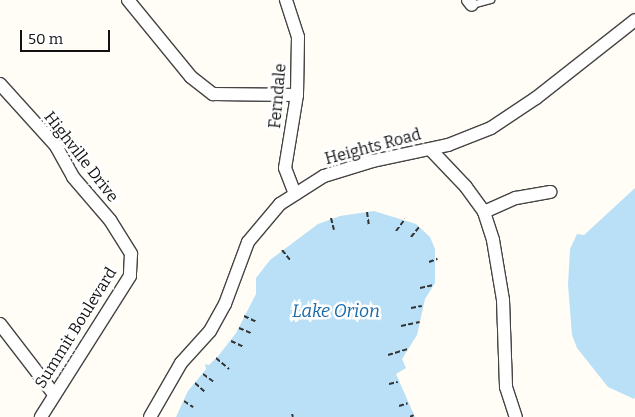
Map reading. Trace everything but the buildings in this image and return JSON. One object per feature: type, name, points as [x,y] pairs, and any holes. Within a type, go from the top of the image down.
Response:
[{"type":"street","points":[[128,0],[201,87],[220,96],[296,95]]},
{"type":"street","name":"Ferndale","points":[[286,0],[298,37],[296,95],[285,168],[295,194]]},
{"type":"street","name":"Heights Road","points":[[150,417],[181,363],[210,331],[225,304],[248,242],[264,218],[295,194],[324,176],[373,161],[463,140],[491,128],[536,98],[635,20]]},
{"type":"street","name":"Highville Drive","points":[[0,84],[56,146],[73,177],[110,220],[131,254]]},
{"type":"street","points":[[430,149],[466,187],[484,212],[500,271],[506,387],[516,417]]},
{"type":"street","points":[[484,212],[516,198],[550,192]]},
{"type":"street","name":"Summit Boulevard","points":[[41,417],[130,276],[131,254]]},
{"type":"street","points":[[0,324],[54,394]]},
{"type":"lane","points":[[470,2],[491,0]]},
{"type":"path","points":[[367,212],[369,227]]},
{"type":"path","points":[[331,218],[334,230]]},
{"type":"path","points":[[396,231],[405,219]]},
{"type":"path","points":[[411,237],[419,227]]},
{"type":"path","points":[[282,250],[291,261]]},
{"type":"path","points":[[429,262],[436,259]]},
{"type":"path","points":[[420,288],[434,285]]},
{"type":"path","points":[[411,308],[422,306]]},
{"type":"path","points":[[244,316],[256,322]]},
{"type":"path","points":[[401,326],[420,322]]},
{"type":"path","points":[[239,328],[251,333]]},
{"type":"path","points":[[231,340],[244,347]]},
{"type":"path","points":[[388,355],[408,349]]},
{"type":"path","points":[[216,358],[229,369]]},
{"type":"path","points":[[203,374],[214,382]]},
{"type":"path","points":[[389,384],[398,382]]},
{"type":"path","points":[[194,383],[206,393]]},
{"type":"path","points":[[184,401],[193,407]]},
{"type":"path","points":[[399,406],[408,402]]},
{"type":"path","points":[[410,417],[414,415]]},
{"type":"water","points":[[635,188],[634,399],[608,387],[577,348],[572,335],[568,285],[570,249],[577,234],[584,235]]},
{"type":"water","name":"Lake Orion","points":[[374,211],[416,224],[430,237],[435,249],[435,283],[425,299],[417,335],[402,359],[406,368],[396,374],[415,417],[176,417],[188,391],[206,369],[205,364],[209,365],[219,355],[236,333],[256,294],[256,278],[270,260],[318,224],[340,216]]}]
